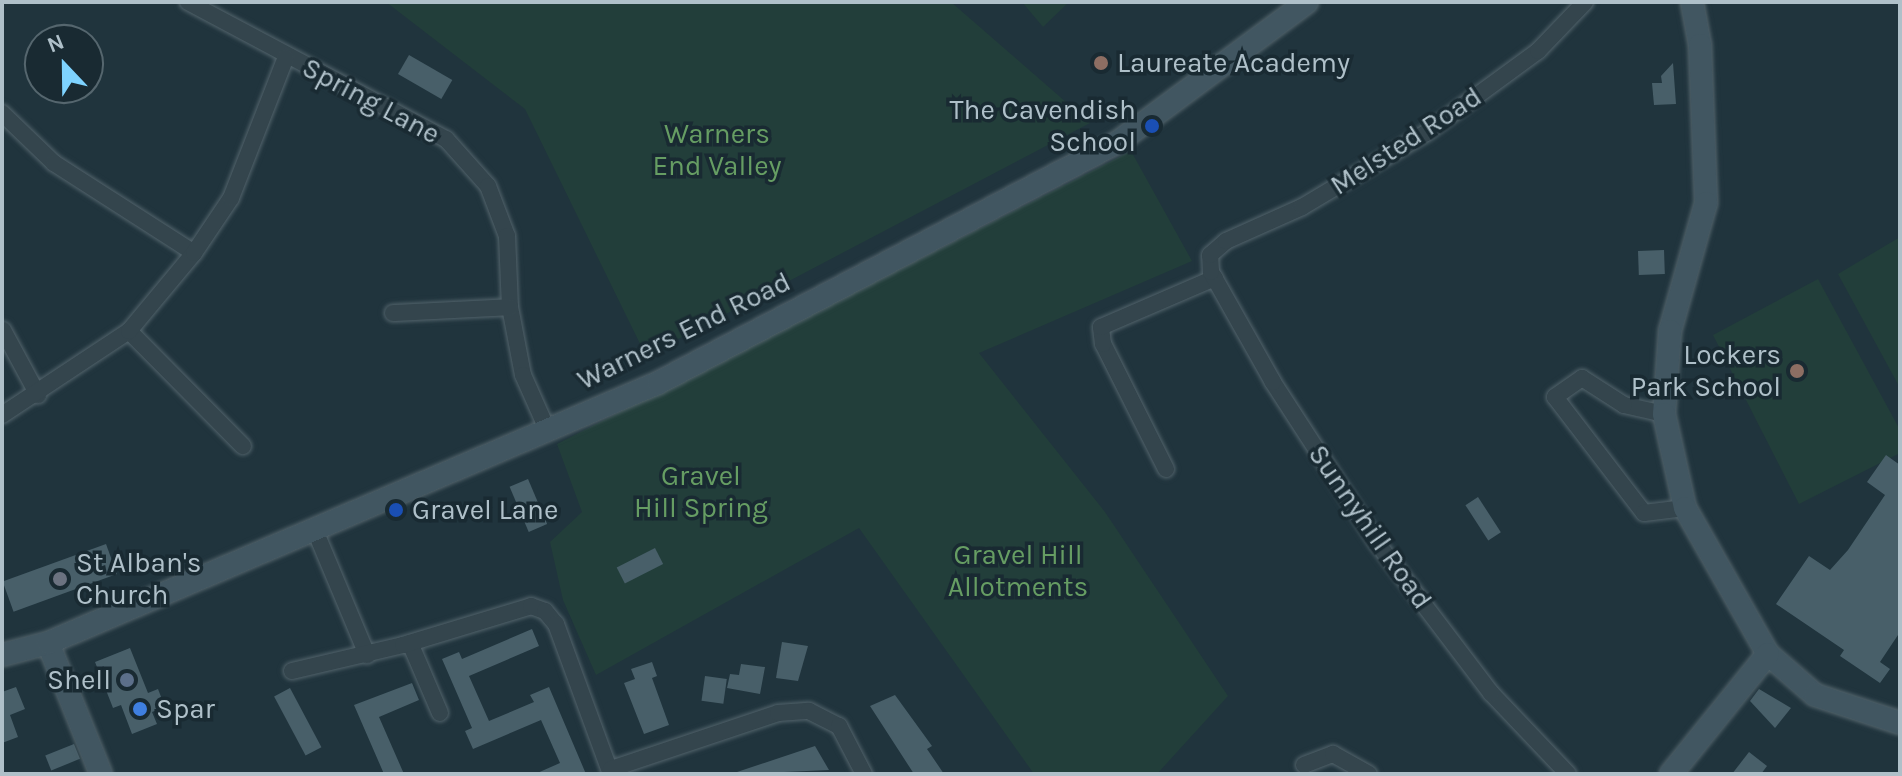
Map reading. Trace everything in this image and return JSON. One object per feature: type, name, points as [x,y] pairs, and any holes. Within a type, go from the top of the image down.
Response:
[{"type":"street","name":"Spring Lane","points":[[188,2],[286,57],[446,139],[488,186],[507,236],[510,307],[523,375],[547,429]]},
{"type":"street","name":"Warners End Road","points":[[2,655],[48,643],[658,383],[1118,142],[1307,2]]},
{"type":"street","name":"Melsted Road","points":[[1210,255],[1226,241],[1302,207],[1426,133],[1538,51],[1585,2]]},
{"type":"street","points":[[1692,2],[1700,45],[1706,203],[1670,331],[1664,414],[1685,508],[1768,654],[1815,695],[1900,723]]},
{"type":"street","points":[[2,415],[38,395],[129,331],[194,253],[231,198],[286,57]]},
{"type":"street","points":[[2,113],[54,163],[194,253]]},
{"type":"street","name":"Sunnyhill Road","points":[[1210,255],[1215,278],[1273,382],[1377,543],[1491,693],[1568,774]]},
{"type":"street","points":[[1166,469],[1103,344],[1101,327],[1215,278]]},
{"type":"street","points":[[393,313],[510,307]]},
{"type":"street","points":[[3,330],[38,395]]},
{"type":"street","points":[[129,331],[243,446]]},
{"type":"street","points":[[1664,414],[1624,405],[1582,378],[1555,397],[1644,513],[1685,508]]},
{"type":"street","points":[[314,528],[367,655]]},
{"type":"street","points":[[292,671],[410,643],[520,607],[545,611],[556,624],[611,771],[778,713],[809,711],[839,726],[864,774]]},
{"type":"street","points":[[48,643],[101,774]]},
{"type":"street","points":[[410,643],[440,713]]},
{"type":"street","points":[[1671,774],[1768,654]]},
{"type":"street","points":[[1304,765],[1333,754],[1369,774]]},
{"type":"green space","name":"Warners End Valley","points":[[386,2],[951,2],[1090,123],[646,356],[525,109]]},
{"type":"green space","points":[[1022,2],[1069,2],[1043,27]]},
{"type":"green space","points":[[1131,151],[1192,261],[979,353],[1105,512],[1228,696],[1157,774],[1034,774],[859,528],[596,675],[563,600],[550,542],[582,512],[557,444]]},
{"type":"green space","points":[[1900,237],[1900,388],[1838,274]]},
{"type":"green space","points":[[1818,279],[1900,430],[1900,453],[1799,504],[1713,335]]},
{"type":"building","points":[[409,55],[452,80],[441,99],[398,74]]},
{"type":"building","points":[[1673,63],[1676,104],[1654,105],[1652,83],[1662,83],[1661,76]]},
{"type":"building","points":[[1664,250],[1665,274],[1639,275],[1638,251]]},
{"type":"building","points":[[1886,455],[1900,465],[1900,632],[1880,662],[1890,669],[1880,683],[1840,656],[1844,650],[1776,604],[1809,556],[1830,570],[1848,550],[1885,495],[1867,482]]},
{"type":"building","points":[[528,479],[547,524],[529,532],[510,487]]},
{"type":"building","points":[[1478,497],[1501,532],[1488,540],[1465,505]]},
{"type":"building","name":"St Alban's Church","points":[[106,544],[117,574],[14,612],[3,582]]},
{"type":"building","points":[[655,548],[663,564],[625,584],[617,568]]},
{"type":"building","points":[[532,629],[539,646],[469,676],[489,721],[534,702],[530,695],[549,687],[586,774],[535,774],[560,763],[541,720],[473,749],[465,731],[472,728],[442,659],[459,652],[462,659]]},
{"type":"building","points":[[782,642],[808,646],[798,681],[776,678]]},
{"type":"building","points":[[130,648],[148,693],[158,689],[165,707],[152,712],[157,724],[132,734],[121,705],[113,708],[95,662]]},
{"type":"building","points":[[652,662],[657,676],[652,678],[669,725],[644,734],[624,683],[635,679],[631,669]]},
{"type":"building","points":[[741,664],[765,667],[760,694],[727,688],[730,674],[739,675]]},
{"type":"building","points":[[705,676],[727,679],[723,704],[702,701]]},
{"type":"building","points":[[412,683],[419,700],[379,717],[404,774],[384,774],[354,705]]},
{"type":"building","points":[[16,687],[25,709],[10,715],[18,737],[2,743],[2,692]]},
{"type":"building","points":[[290,688],[321,747],[306,756],[274,696]]},
{"type":"building","points":[[1759,689],[1791,708],[1775,728],[1750,701]]},
{"type":"building","points":[[895,695],[932,746],[927,749],[944,774],[914,774],[870,706]]},
{"type":"building","points":[[74,744],[80,759],[51,770],[45,756]]},
{"type":"building","points":[[815,746],[829,770],[737,774],[737,772]]},
{"type":"building","points":[[1749,752],[1767,766],[1761,774],[1732,774]]},
{"type":"place","name":"Laureate Academy","points":[[1101,63]]},
{"type":"place","name":"The Cavendish School","points":[[1152,126]]},
{"type":"place","name":"Lockers Park School","points":[[1797,371]]},
{"type":"place","name":"Gravel Lane","points":[[396,510]]},
{"type":"place","name":"St Alban's Church","points":[[60,579]]},
{"type":"place","name":"Shell","points":[[127,680]]},
{"type":"place","name":"Spar","points":[[140,709]]},
{"type":"park label","name":"Gravel Hill Spring","points":[[701,492]]},
{"type":"park label","name":"Gravel Hill Allotments","points":[[1018,571]]}]
